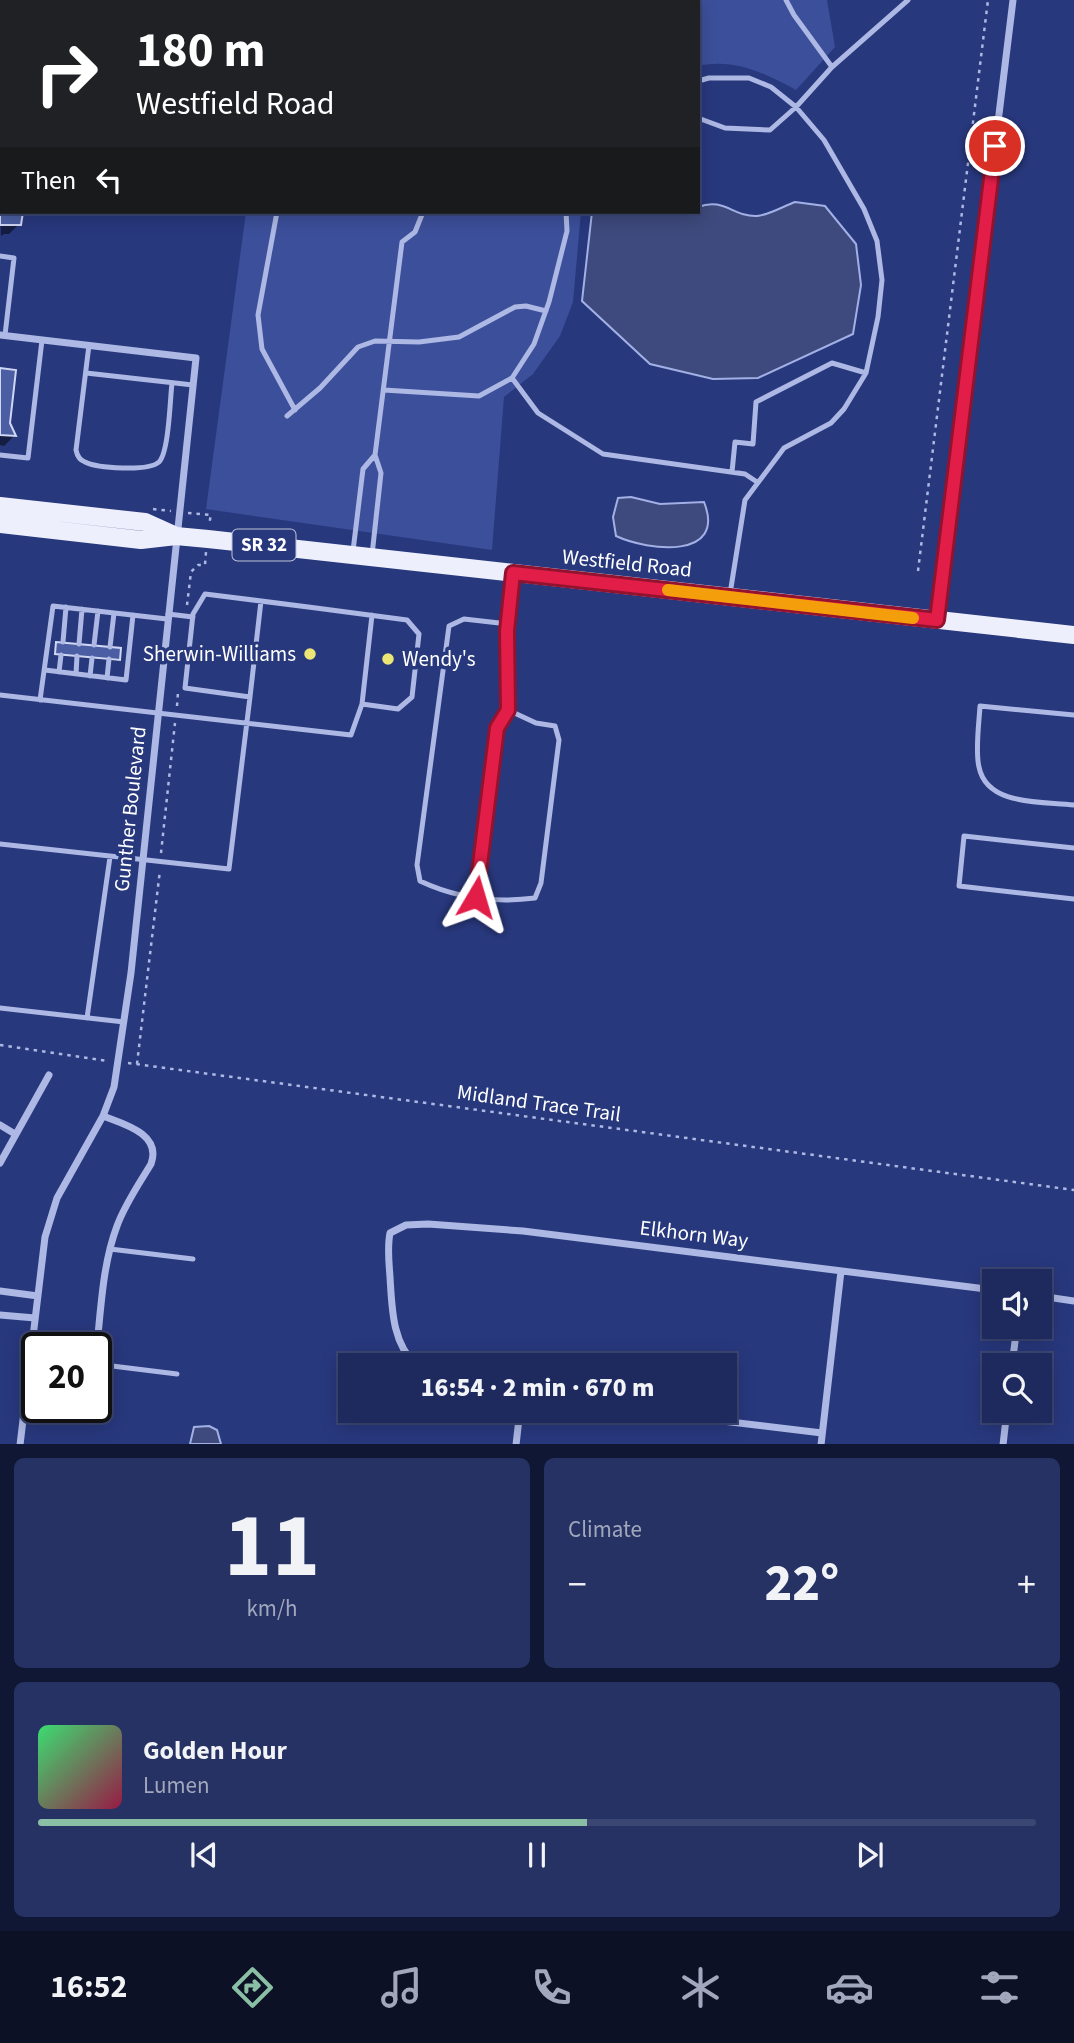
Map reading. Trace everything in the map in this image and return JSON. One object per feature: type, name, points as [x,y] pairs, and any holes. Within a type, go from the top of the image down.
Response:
[{"type":"main road","name":"Westfield Road","points":[[0,506],[145,522],[176,536]]},
{"type":"main road","name":"Westfield Road","points":[[0,524],[141,540],[176,536],[1074,635]]},
{"type":"street","points":[[937,620],[1013,0]]},
{"type":"street","name":"Gunther Boulevard","points":[[2,335],[196,358],[124,1022],[114,1087],[103,1116],[53,1208],[46,1237],[34,1332]]},
{"type":"street","points":[[0,1163],[49,1075]]},
{"type":"street","points":[[99,1332],[110,1249],[118,1222],[151,1164],[153,1151],[144,1134],[103,1116]]},
{"type":"street","points":[[0,1125],[15,1135]]},
{"type":"street","name":"Elkhorn Way","points":[[406,1353],[393,1318],[388,1250],[390,1233],[406,1225],[472,1226],[982,1289]]},
{"type":"street","points":[[821,1444],[841,1271]]},
{"type":"street","points":[[0,1291],[38,1296]]},
{"type":"street","points":[[1052,1298],[1074,1301]]},
{"type":"street","points":[[0,1315],[35,1318]]},
{"type":"street","name":"Gunther Boulevard","points":[[20,1444],[24,1423]]},
{"type":"street","points":[[516,1444],[518,1423]]},
{"type":"street","points":[[737,1423],[822,1433]]},
{"type":"street","points":[[1003,1444],[1005,1423]]},
{"type":"lane","points":[[786,0],[832,67]]},
{"type":"lane","points":[[700,119],[724,128],[770,130],[796,107],[832,67],[908,0]]},
{"type":"lane","points":[[700,80],[749,78],[771,86],[796,107],[824,140],[863,209],[877,241],[882,280],[878,317],[866,373],[844,409],[831,423],[784,448],[745,500],[729,597]]},
{"type":"lane","points":[[277,214],[258,315],[262,349],[295,410]]},
{"type":"lane","points":[[372,557],[381,473],[376,455],[402,242],[415,232],[422,214]]},
{"type":"lane","points":[[384,390],[479,396],[512,378],[534,344],[547,311],[567,232],[566,214]]},
{"type":"lane","points":[[0,256],[14,258],[2,335]]},
{"type":"lane","points":[[287,416],[320,388],[358,348],[375,341],[419,342],[459,337],[514,307],[527,306],[547,311]]},
{"type":"lane","points":[[0,455],[28,458],[42,340]]},
{"type":"lane","points":[[89,345],[76,450],[78,457],[86,463],[139,469],[160,461],[164,450],[172,383]]},
{"type":"lane","points":[[732,472],[735,442],[753,444],[757,402],[832,363],[866,373]]},
{"type":"lane","points":[[86,373],[193,385]]},
{"type":"lane","points":[[512,378],[538,413],[603,454],[745,474],[757,482]]},
{"type":"lane","points":[[352,555],[363,469],[376,455]]},
{"type":"lane","points":[[476,897],[497,728],[508,710],[506,673],[513,573]]},
{"type":"lane","points":[[250,697],[185,688],[193,617],[205,594],[407,620],[419,634],[412,697],[398,709],[362,704]]},
{"type":"lane","points":[[0,844],[229,869],[261,601]]},
{"type":"lane","points":[[40,700],[53,606],[133,615],[193,617]]},
{"type":"lane","points":[[62,642],[66,607]]},
{"type":"lane","points":[[79,644],[82,609]]},
{"type":"lane","points":[[94,645],[98,611]]},
{"type":"lane","points":[[110,647],[114,613]]},
{"type":"lane","points":[[44,670],[126,680],[133,615]]},
{"type":"lane","points":[[0,695],[351,735],[362,704],[372,615]]},
{"type":"lane","points":[[508,624],[464,620],[449,626],[417,865],[420,881],[443,892],[517,900],[535,898],[541,883],[559,740],[555,726],[536,723],[508,710]]},
{"type":"lane","points":[[59,672],[61,654]]},
{"type":"lane","points":[[76,674],[77,656]]},
{"type":"lane","points":[[90,676],[92,658]]},
{"type":"lane","points":[[107,678],[109,659]]},
{"type":"lane","points":[[1074,715],[980,706],[978,766],[984,779],[1005,796],[1074,805]]},
{"type":"lane","points":[[1074,848],[964,836],[959,886],[1074,899]]},
{"type":"lane","points":[[87,1018],[110,857]]},
{"type":"lane","points":[[0,1008],[124,1022]]},
{"type":"lane","points":[[110,1249],[192,1259]]},
{"type":"lane","points":[[112,1366],[177,1374]]},
{"type":"path","points":[[918,571],[988,0]]},
{"type":"path","name":"Midland Trace Trail","points":[[0,1045],[1074,1190]]},
{"type":"shaded area","points":[[700,0],[827,0],[835,47],[796,90],[749,69],[712,64],[700,66]]},
{"type":"shaded area","points":[[795,202],[825,206],[856,244],[861,285],[853,334],[758,378],[713,379],[650,364],[582,301],[592,214],[700,214],[700,207],[715,204],[741,214],[757,216]]},
{"type":"shaded area","points":[[246,214],[581,214],[573,302],[560,336],[533,374],[504,397],[492,550],[206,509]]},
{"type":"shaded area","points":[[631,497],[660,504],[704,502],[708,521],[704,534],[695,542],[664,547],[616,536],[613,517],[618,498]]},
{"type":"shaded area","points":[[209,1426],[217,1430],[221,1444],[190,1444],[194,1427]]},
{"type":"building","points":[[0,214],[23,214],[21,225],[0,225]]},
{"type":"building","points":[[0,368],[16,370],[10,423],[16,436],[0,435]]},
{"type":"building","points":[[56,642],[121,648],[120,660],[55,654]]},
{"type":"slow traffic","points":[[668,590],[913,618]]},
{"type":"place","name":"Sherwin-Williams","points":[[310,654]]},
{"type":"place","name":"Wendy's","points":[[388,659]]},
{"type":"route","points":[[476,897],[497,728],[508,710],[507,631],[513,573],[937,620],[995,146]]}]
